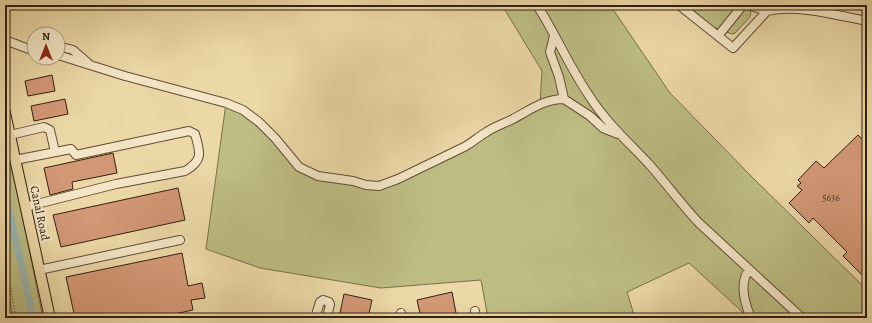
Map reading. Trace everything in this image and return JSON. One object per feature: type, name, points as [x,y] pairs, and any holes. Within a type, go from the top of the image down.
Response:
[{"type":"main road","name":"Canal Road","points":[[5,113],[50,318]]},
{"type":"street","points":[[537,5],[590,99],[620,135],[648,164],[686,210],[802,318]]},
{"type":"street","points":[[679,5],[733,48],[767,11],[778,8],[794,8],[867,21]]},
{"type":"street","points":[[718,36],[743,5]]},
{"type":"street","points":[[748,5],[767,11]]},
{"type":"street","points":[[554,36],[550,52],[559,77],[564,98]]},
{"type":"street","points":[[5,40],[26,48]]},
{"type":"street","points":[[22,47],[26,47]]},
{"type":"street","points":[[66,48],[73,50],[89,65]]},
{"type":"street","points":[[66,58],[132,78],[226,103],[243,110],[259,122],[275,138],[299,167],[318,176],[379,186],[398,179],[426,164],[464,147],[484,133],[540,104],[556,99],[564,98],[590,116],[603,128],[620,135]]},
{"type":"street","points":[[10,135],[44,127],[50,130],[55,152]]},
{"type":"street","points":[[15,160],[71,149],[76,155],[189,131],[195,134],[200,152],[198,160],[185,172],[116,184],[26,207]]},
{"type":"street","points":[[39,270],[180,240]]},
{"type":"street","points":[[749,270],[744,276],[744,290],[751,318]]},
{"type":"street","points":[[315,318],[320,302],[323,300],[330,304],[326,318]]},
{"type":"path","points":[[5,258],[16,318]]},
{"type":"path","points":[[5,287],[11,318]]},
{"type":"green space","points":[[502,5],[610,5],[670,93],[752,177],[867,290],[867,318],[749,318],[689,263],[627,292],[635,318],[488,318],[481,280],[381,288],[260,268],[206,249],[226,103],[243,110],[299,167],[366,185],[398,179],[540,104],[542,71]]},
{"type":"green space","points":[[687,5],[752,5],[750,17],[735,33],[732,34],[713,27]]},
{"type":"green space","points":[[5,131],[43,318],[13,318],[5,272]]},
{"type":"building","points":[[52,75],[55,91],[28,96],[25,81]]},
{"type":"building","points":[[65,99],[68,114],[34,121],[31,106]]},
{"type":"building","points":[[858,135],[867,144],[867,280],[843,256],[847,252],[813,218],[809,223],[789,203],[802,190],[797,186],[801,183],[798,180],[816,161],[824,168]]},
{"type":"building","points":[[113,153],[117,173],[72,182],[73,189],[50,195],[44,168]]},
{"type":"building","points":[[178,188],[185,220],[61,247],[53,215]]},
{"type":"building","points":[[182,253],[188,286],[202,283],[205,298],[191,300],[193,310],[156,318],[75,318],[66,277]]},
{"type":"building","points":[[452,292],[457,318],[421,318],[417,300]]},
{"type":"building","points":[[344,294],[372,300],[368,318],[339,318]]},
{"type":"waterway","points":[[5,191],[33,318]]}]
